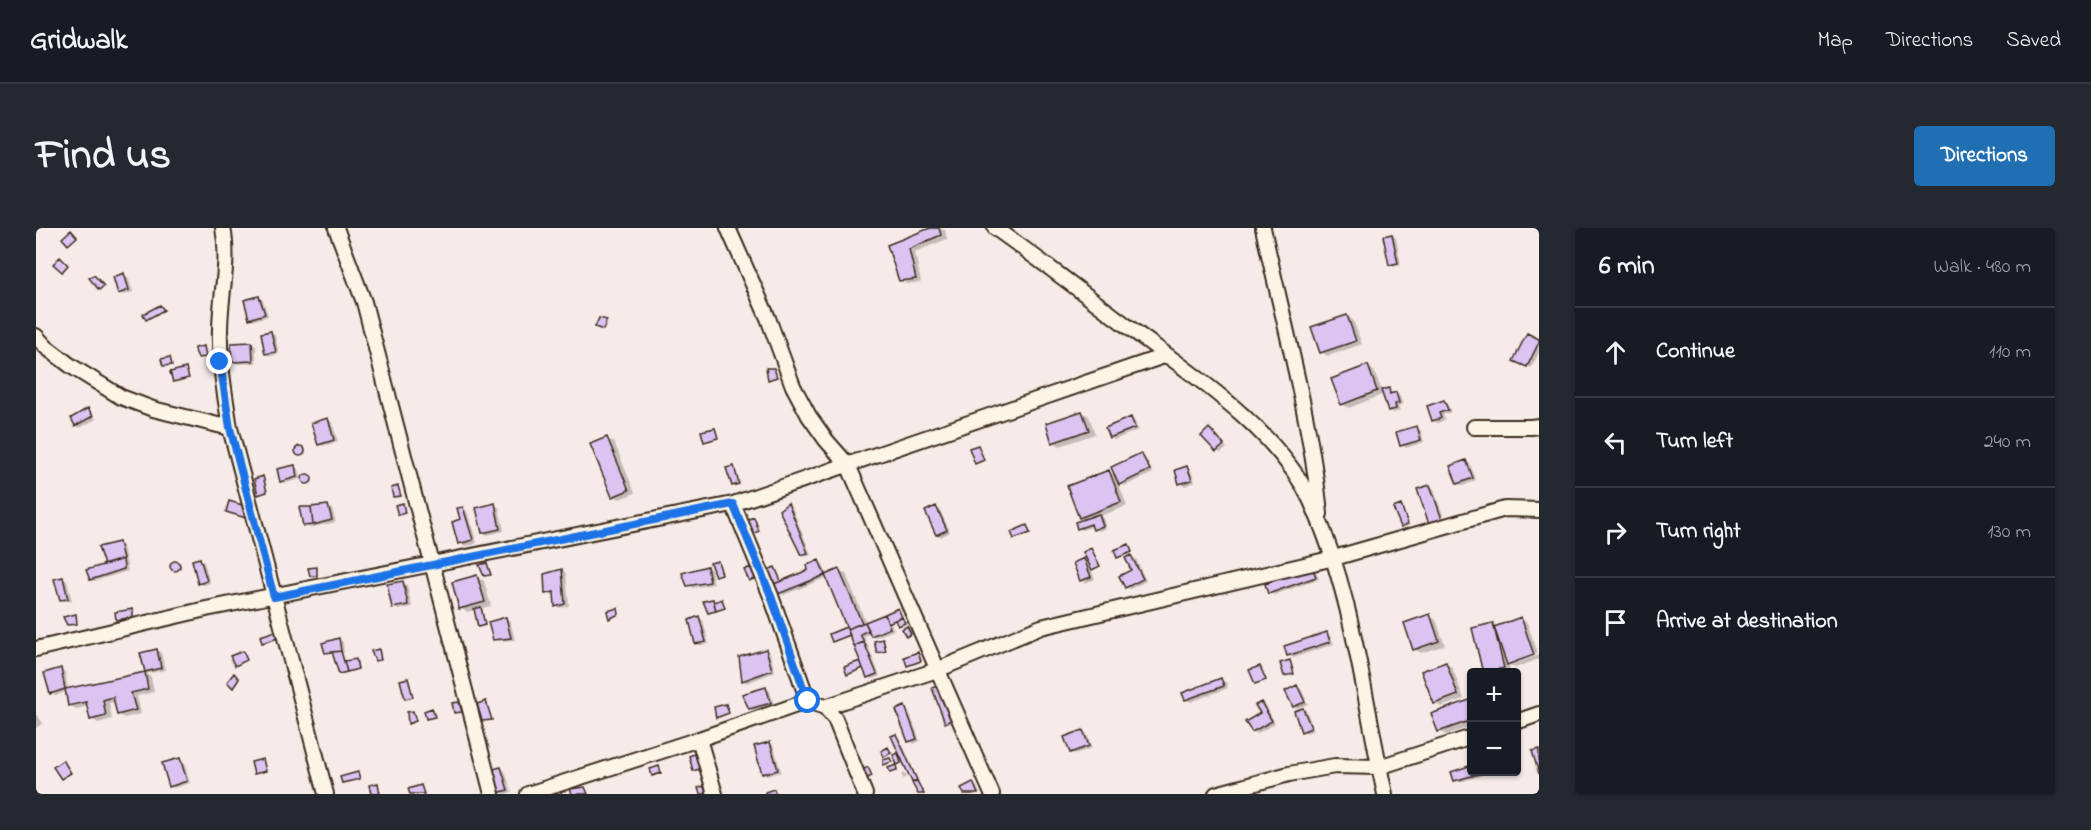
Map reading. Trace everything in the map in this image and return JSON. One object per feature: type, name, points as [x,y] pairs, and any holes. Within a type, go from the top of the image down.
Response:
[{"type":"street","points":[[223,228],[226,243],[220,362],[230,428],[326,794]]},
{"type":"street","points":[[336,228],[364,302],[492,794]]},
{"type":"street","points":[[728,228],[768,318],[793,386],[809,416],[848,465],[992,794]]},
{"type":"street","points":[[995,228],[1236,409],[1278,451],[1309,497],[1334,558],[1362,675],[1385,794]]},
{"type":"street","points":[[1263,228],[1317,478],[1322,528]]},
{"type":"street","points":[[36,336],[46,347],[71,366],[121,397],[153,409],[230,428]]},
{"type":"street","points":[[36,649],[206,609],[733,504],[1167,355]]},
{"type":"street","points":[[1474,427],[1539,426]]},
{"type":"street","points":[[733,504],[771,596],[808,701]]},
{"type":"street","points":[[825,707],[937,670],[1041,627],[1334,558],[1505,509],[1539,510]]},
{"type":"street","points":[[528,794],[808,701],[825,707],[835,718],[865,794]]},
{"type":"street","points":[[1521,720],[1539,714]]},
{"type":"street","points":[[1216,794],[1301,772],[1335,766],[1379,767],[1467,738]]},
{"type":"street","points":[[699,739],[715,794]]},
{"type":"building","points":[[930,228],[939,228],[941,235],[909,249],[916,279],[899,281],[887,245]]},
{"type":"building","points":[[71,230],[77,237],[68,245],[62,238]]},
{"type":"building","points":[[1392,234],[1398,263],[1389,265],[1383,236]]},
{"type":"building","points":[[60,257],[68,265],[62,272],[53,264]]},
{"type":"building","points":[[124,273],[129,290],[118,294],[113,277]]},
{"type":"building","points":[[94,275],[104,286],[99,290],[89,278]]},
{"type":"building","points":[[259,296],[265,314],[249,319],[244,300]]},
{"type":"building","points":[[160,305],[164,310],[146,320],[143,314]]},
{"type":"building","points":[[1347,315],[1356,341],[1320,353],[1311,327]]},
{"type":"building","points":[[599,318],[607,320],[603,330],[595,327]]},
{"type":"building","points":[[271,331],[276,352],[265,354],[261,333]]},
{"type":"building","points":[[1527,333],[1539,339],[1539,342],[1527,367],[1513,361]]},
{"type":"building","points":[[252,342],[253,361],[232,362],[231,343]]},
{"type":"building","points":[[204,346],[206,357],[198,358],[194,348]]},
{"type":"building","points":[[170,357],[172,365],[163,366],[161,359]]},
{"type":"building","points":[[1368,365],[1377,391],[1341,405],[1331,379]]},
{"type":"building","points":[[186,368],[189,378],[173,382],[170,372]]},
{"type":"building","points":[[766,368],[774,368],[777,377],[768,380]]},
{"type":"building","points":[[1389,388],[1390,394],[1396,392],[1399,403],[1395,404],[1396,409],[1388,411],[1381,390]]},
{"type":"building","points":[[1444,400],[1448,410],[1439,413],[1441,418],[1432,421],[1427,406]]},
{"type":"building","points":[[88,408],[93,416],[75,426],[71,418]]},
{"type":"building","points":[[1082,411],[1089,430],[1052,443],[1046,423]]},
{"type":"building","points":[[1131,417],[1135,428],[1109,438],[1105,428]]},
{"type":"building","points":[[328,418],[334,440],[318,445],[311,423]]},
{"type":"building","points":[[1417,426],[1421,440],[1400,446],[1396,432]]},
{"type":"building","points":[[715,428],[718,438],[704,442],[701,431]]},
{"type":"building","points":[[1209,428],[1224,445],[1216,452],[1201,436]]},
{"type":"building","points":[[607,437],[629,490],[612,497],[590,444]]},
{"type":"building","points":[[978,445],[984,460],[975,464],[969,448]]},
{"type":"building","points":[[300,446],[304,447],[304,455],[300,456],[296,455],[295,451],[296,447]]},
{"type":"building","points":[[1141,453],[1150,470],[1119,485],[1111,467]]},
{"type":"building","points":[[1466,460],[1473,478],[1457,484],[1450,466]]},
{"type":"building","points":[[295,465],[297,477],[280,482],[277,469]]},
{"type":"building","points":[[734,466],[739,484],[732,486],[726,468]]},
{"type":"building","points":[[1187,466],[1192,480],[1179,484],[1175,470]]},
{"type":"building","points":[[1109,470],[1121,502],[1079,518],[1067,486]]},
{"type":"building","points":[[307,474],[311,475],[311,483],[307,484],[303,483],[302,479],[303,475]]},
{"type":"building","points":[[263,476],[267,492],[258,495],[254,479]]},
{"type":"building","points":[[1430,485],[1443,522],[1430,527],[1417,489]]},
{"type":"building","points":[[398,486],[401,496],[393,497],[391,488]]},
{"type":"building","points":[[229,501],[249,507],[246,518],[226,512]]},
{"type":"building","points":[[403,503],[405,513],[398,515],[395,505]]},
{"type":"building","points":[[495,503],[500,529],[482,533],[476,508]]},
{"type":"building","points":[[788,503],[808,553],[801,555],[779,510]]},
{"type":"building","points":[[328,505],[332,520],[313,525],[311,507]]},
{"type":"building","points":[[1401,505],[1408,524],[1401,527],[1393,508]]},
{"type":"building","points":[[936,506],[947,530],[936,535],[925,511]]},
{"type":"building","points":[[299,507],[311,507],[313,525],[303,526]]},
{"type":"building","points":[[463,507],[473,540],[458,544],[452,522],[460,519],[457,508]]},
{"type":"building","points":[[1099,514],[1103,526],[1093,530],[1091,524],[1077,529],[1075,522]]},
{"type":"building","points":[[754,517],[759,531],[752,534],[746,520]]},
{"type":"building","points":[[1027,525],[1030,533],[1014,539],[1011,532]]},
{"type":"building","points":[[119,542],[123,559],[104,565],[98,547]]},
{"type":"building","points":[[1129,544],[1132,552],[1117,558],[1114,550]]},
{"type":"building","points":[[1091,548],[1100,566],[1092,570],[1083,552]]},
{"type":"building","points":[[1131,555],[1143,579],[1125,588],[1119,576],[1131,570],[1125,558]]},
{"type":"building","points":[[200,558],[207,581],[198,584],[192,560]]},
{"type":"building","points":[[1084,558],[1091,577],[1080,581],[1073,563]]},
{"type":"building","points":[[123,559],[124,569],[90,580],[86,570]]},
{"type":"building","points":[[819,560],[825,575],[778,594],[774,584],[808,570],[807,565]]},
{"type":"building","points":[[175,561],[179,562],[179,570],[175,571],[171,570],[170,566],[171,562]]},
{"type":"building","points":[[718,561],[722,574],[715,576],[710,563]]},
{"type":"building","points":[[487,563],[491,575],[484,576],[479,565]]},
{"type":"building","points":[[707,566],[710,582],[687,586],[682,573]]},
{"type":"building","points":[[317,567],[317,576],[310,576],[308,568]]},
{"type":"building","points":[[751,567],[756,578],[749,581],[744,570]]},
{"type":"building","points":[[775,567],[781,581],[774,584],[768,570]]},
{"type":"building","points":[[1312,567],[1316,577],[1268,594],[1265,584]]},
{"type":"building","points":[[562,569],[565,604],[555,607],[554,592],[545,594],[544,574]]},
{"type":"building","points":[[839,569],[862,623],[847,629],[825,575]]},
{"type":"building","points":[[477,575],[485,602],[459,609],[452,582]]},
{"type":"building","points":[[63,577],[68,599],[60,600],[54,579]]},
{"type":"building","points":[[403,581],[408,605],[392,608],[387,584]]},
{"type":"building","points":[[713,599],[716,611],[708,613],[703,601]]},
{"type":"building","points":[[722,599],[725,608],[716,611],[714,602]]},
{"type":"building","points":[[481,607],[485,625],[478,627],[474,609]]},
{"type":"building","points":[[618,608],[619,614],[609,619],[607,611]]},
{"type":"building","points":[[898,608],[902,617],[888,623],[885,614]]},
{"type":"building","points":[[133,609],[133,617],[116,620],[115,612]]},
{"type":"building","points":[[76,614],[77,624],[67,625],[63,617]]},
{"type":"building","points":[[885,614],[890,628],[871,636],[865,622]]},
{"type":"building","points":[[1430,614],[1439,641],[1413,650],[1404,623]]},
{"type":"building","points":[[699,616],[706,642],[695,644],[689,620]]},
{"type":"building","points":[[506,617],[511,638],[493,640],[488,622]]},
{"type":"building","points":[[902,617],[905,623],[898,626],[895,620]]},
{"type":"building","points":[[1521,617],[1534,655],[1507,665],[1494,627]]},
{"type":"building","points":[[865,622],[869,630],[860,634],[864,642],[854,646],[847,629]]},
{"type":"building","points":[[1493,623],[1504,668],[1482,668],[1472,628]]},
{"type":"building","points":[[907,626],[911,634],[906,637],[902,629]]},
{"type":"building","points":[[846,627],[850,635],[832,642],[829,634]]},
{"type":"building","points":[[276,631],[278,638],[262,643],[260,636]]},
{"type":"building","points":[[1327,632],[1330,642],[1287,656],[1284,646]]},
{"type":"building","points":[[339,638],[341,651],[325,653],[322,643]]},
{"type":"building","points":[[883,639],[886,651],[877,653],[874,641]]},
{"type":"building","points":[[864,642],[877,674],[867,678],[854,646]]},
{"type":"building","points":[[157,649],[161,668],[145,672],[140,653]]},
{"type":"building","points":[[379,649],[381,660],[375,661],[371,651]]},
{"type":"building","points":[[766,649],[772,670],[742,681],[739,657]]},
{"type":"building","points":[[243,651],[247,660],[235,666],[230,656]]},
{"type":"building","points":[[341,651],[347,672],[339,674],[332,652]]},
{"type":"building","points":[[918,652],[921,661],[907,666],[904,657]]},
{"type":"building","points":[[356,659],[358,669],[347,672],[344,661]]},
{"type":"building","points":[[1290,660],[1294,674],[1284,676],[1280,663]]},
{"type":"building","points":[[860,661],[863,668],[847,675],[844,667]]},
{"type":"building","points":[[1446,662],[1458,695],[1434,704],[1421,671]]},
{"type":"building","points":[[1260,666],[1266,680],[1255,684],[1249,670]]},
{"type":"building","points":[[61,668],[65,689],[50,694],[44,673]]},
{"type":"building","points":[[145,672],[148,689],[131,693],[136,710],[117,715],[113,697],[103,700],[106,716],[90,720],[86,702],[68,706],[65,689]]},
{"type":"building","points":[[234,673],[239,679],[233,688],[227,682]]},
{"type":"building","points":[[408,678],[413,697],[405,699],[400,680]]},
{"type":"building","points":[[1221,678],[1224,686],[1185,700],[1182,693]]},
{"type":"building","points":[[1297,685],[1305,702],[1293,707],[1285,691]]},
{"type":"building","points":[[937,686],[951,720],[945,723],[932,688]]},
{"type":"building","points":[[766,687],[771,703],[749,709],[742,694]]},
{"type":"building","points":[[486,701],[492,720],[482,721],[477,704]]},
{"type":"building","points":[[1467,701],[1467,722],[1438,732],[1431,714]]},
{"type":"building","points":[[459,702],[462,712],[454,713],[452,703]]},
{"type":"building","points":[[1261,702],[1272,721],[1252,732],[1245,722],[1260,713],[1255,705]]},
{"type":"building","points":[[726,704],[729,713],[716,718],[714,707]]},
{"type":"building","points":[[905,706],[917,739],[908,742],[896,710]]},
{"type":"building","points":[[432,708],[435,717],[426,719],[424,711]]},
{"type":"building","points":[[1303,708],[1311,728],[1301,732],[1294,711]]},
{"type":"building","points":[[413,711],[416,721],[408,724],[407,712]]},
{"type":"building","points":[[1083,730],[1089,746],[1070,753],[1064,737]]},
{"type":"building","points":[[896,734],[917,780],[912,782],[891,736]]},
{"type":"building","points":[[770,742],[778,770],[762,774],[754,746]]},
{"type":"building","points":[[888,747],[891,753],[884,757],[881,751]]},
{"type":"building","points":[[1539,749],[1539,774],[1532,751]]},
{"type":"building","points":[[696,753],[700,769],[693,771],[689,756]]},
{"type":"building","points":[[898,753],[901,763],[897,765],[893,755]]},
{"type":"building","points":[[180,758],[187,781],[169,787],[162,763]]},
{"type":"building","points":[[890,758],[892,762],[883,765],[883,760]]},
{"type":"building","points":[[263,759],[266,771],[254,774],[251,762]]},
{"type":"building","points":[[63,760],[71,773],[61,779],[53,767]]},
{"type":"building","points":[[896,765],[897,770],[890,772],[888,768]]},
{"type":"building","points":[[659,766],[661,773],[652,776],[650,769]]},
{"type":"building","points":[[501,767],[508,790],[497,793],[490,770]]},
{"type":"building","points":[[868,767],[872,776],[866,779],[862,770]]},
{"type":"building","points":[[1467,767],[1467,776],[1471,776],[1454,781],[1451,772]]},
{"type":"building","points":[[358,772],[360,779],[342,783],[340,777]]},
{"type":"building","points":[[917,781],[924,794],[918,794],[912,783]]},
{"type":"building","points":[[973,782],[978,794],[964,794],[961,788]]},
{"type":"building","points":[[378,783],[380,794],[371,794],[369,785]]},
{"type":"building","points":[[421,785],[424,794],[410,794],[408,789]]},
{"type":"building","points":[[704,786],[706,794],[700,794],[698,788]]},
{"type":"building","points":[[585,787],[588,794],[572,794],[570,789]]},
{"type":"building","points":[[774,789],[776,794],[765,794],[765,792]]},
{"type":"route","points":[[220,362],[230,428],[274,597],[733,504],[771,596],[808,701]]}]
